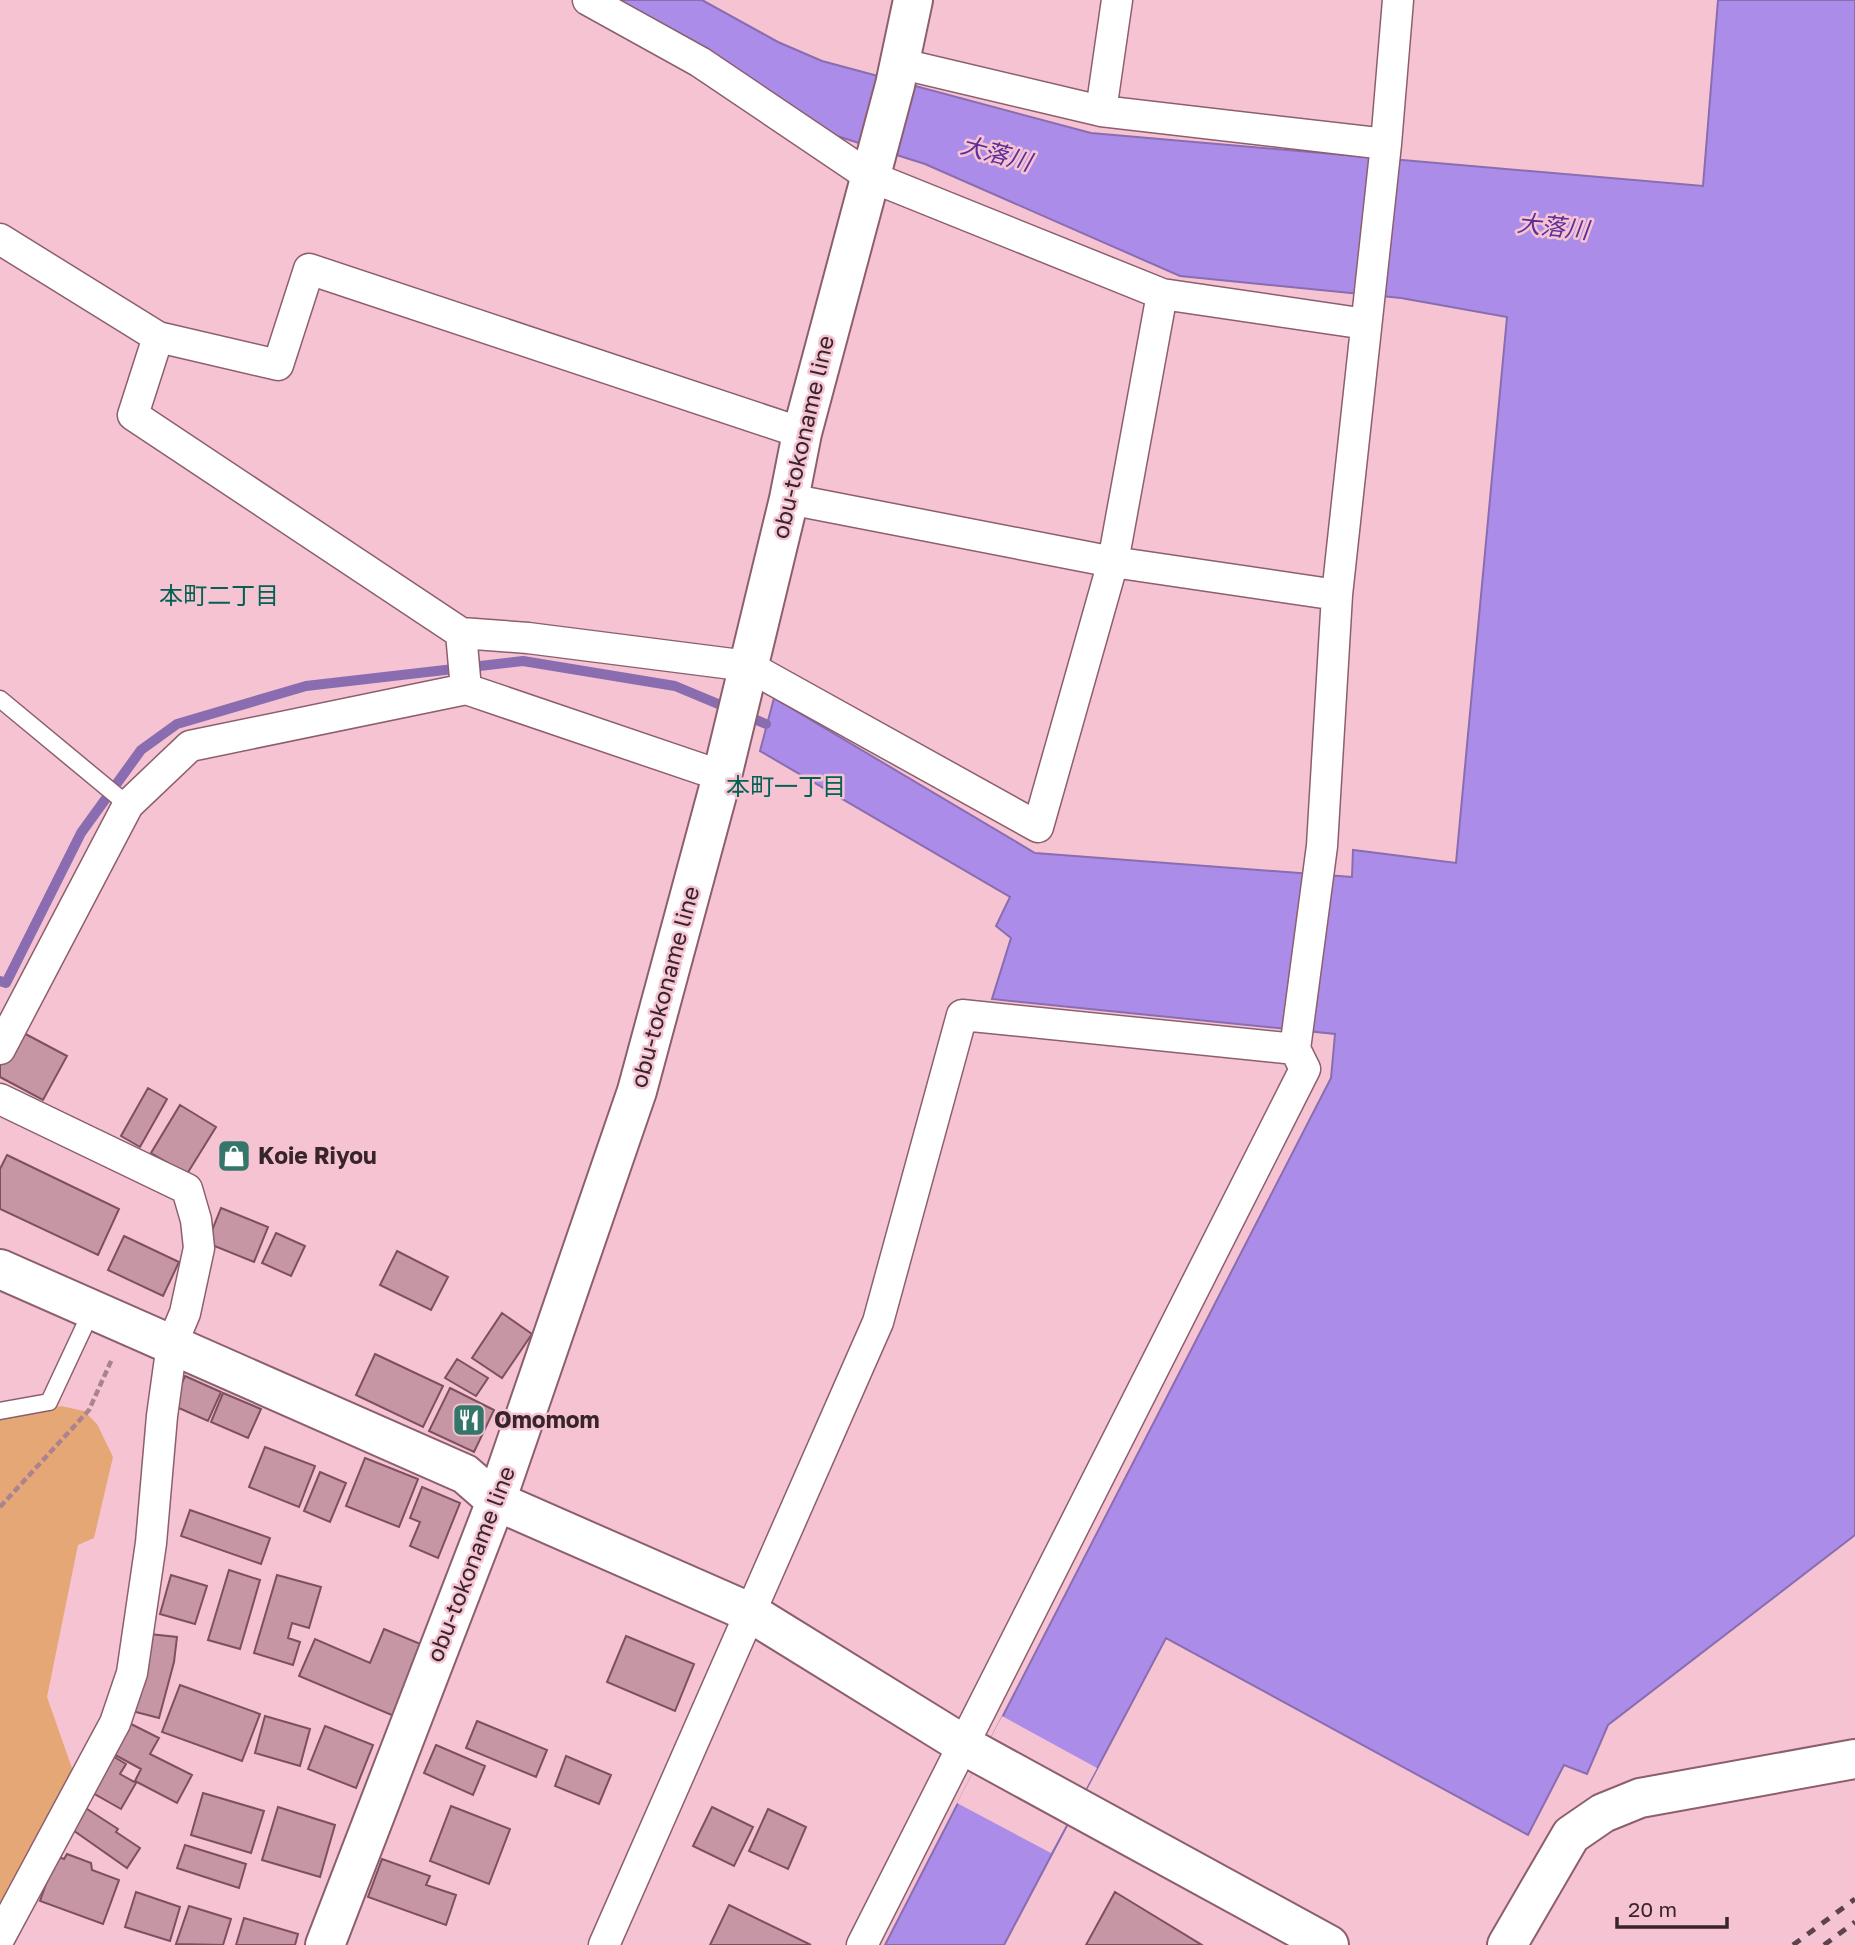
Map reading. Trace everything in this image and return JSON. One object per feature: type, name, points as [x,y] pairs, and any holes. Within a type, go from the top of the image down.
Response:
[{"type":"main road","name":"obu-tokoname line","points":[[325,1945],[496,1501],[637,1091],[722,776],[789,499],[802,433],[913,0]]},
{"type":"main road","points":[[0,1269],[465,1474],[496,1501],[750,1612],[969,1748],[1329,1945]]},
{"type":"main road","points":[[1507,1945],[1571,1835],[1603,1813],[1640,1798],[1855,1759]]},
{"type":"street","points":[[588,0],[701,62],[872,165],[1162,294],[1366,324]]},
{"type":"street","points":[[1101,111],[1117,0]]},
{"type":"street","points":[[862,1945],[969,1748],[1305,1069],[1295,1049],[1322,846],[1337,595],[1386,144],[1398,0]]},
{"type":"street","points":[[896,74],[1101,111],[1386,144]]},
{"type":"street","points":[[0,239],[158,337],[278,365],[309,269],[802,433]]},
{"type":"street","points":[[158,337],[133,415],[462,638],[528,638],[746,677],[1038,827],[1113,562],[1162,294]]},
{"type":"street","points":[[789,499],[1113,562],[1337,595]]},
{"type":"street","points":[[462,638],[466,688]]},
{"type":"street","points":[[0,1049],[127,805],[190,746],[466,688],[722,776]]},
{"type":"street","points":[[604,1945],[878,1322],[962,1015],[1295,1049]]},
{"type":"street","points":[[0,1099],[187,1189],[196,1220],[199,1248],[185,1313],[172,1344],[162,1416],[151,1543],[132,1673],[115,1723],[0,1937]]},
{"type":"lane","points":[[0,699],[127,805]]},
{"type":"lane","points":[[0,1411],[49,1402],[92,1310]]},
{"type":"path","points":[[0,1507],[89,1410],[128,1325]]},
{"type":"shaded area","points":[[61,1406],[84,1411],[97,1424],[113,1457],[94,1538],[78,1545],[47,1697],[73,1771],[0,1909],[0,1418]]},
{"type":"water","name":"大落川","points":[[603,0],[702,0],[778,42],[822,61],[1091,133],[1703,186],[1718,0],[1855,0],[1855,1535],[1608,1725],[1587,1774],[1564,1765],[1528,1835],[1166,1638],[1004,1945],[885,1945],[1331,1078],[1335,1034],[992,999],[1011,938],[996,926],[1010,897],[760,751],[774,698],[1035,853],[1352,877],[1353,850],[1456,863],[1507,317],[1401,298],[1180,276],[925,164],[837,136]]},
{"type":"pier","points":[[1002,1716],[1097,1768],[1051,1853],[957,1803]]},
{"type":"building","points":[[18,1030],[67,1056],[43,1100],[0,1077],[0,1063]]},
{"type":"building","points":[[148,1088],[167,1099],[140,1147],[121,1136]]},
{"type":"building","points":[[180,1105],[216,1127],[187,1174],[151,1153]]},
{"type":"building","points":[[7,1155],[119,1209],[98,1255],[0,1209],[0,1169]]},
{"type":"building","points":[[221,1208],[268,1227],[254,1262],[207,1243]]},
{"type":"building","points":[[276,1233],[305,1246],[291,1276],[262,1263]]},
{"type":"building","points":[[124,1236],[179,1262],[163,1296],[108,1270]]},
{"type":"building","points":[[397,1251],[448,1277],[431,1310],[380,1285]]},
{"type":"building","points":[[502,1313],[532,1334],[502,1378],[472,1358]]},
{"type":"building","points":[[375,1354],[443,1386],[423,1427],[356,1395]]},
{"type":"building","points":[[457,1359],[488,1378],[476,1396],[445,1378]]},
{"type":"building","points":[[185,1376],[221,1392],[208,1421],[172,1405]]},
{"type":"building","points":[[450,1388],[494,1410],[474,1452],[429,1431]]},
{"type":"building","points":[[223,1393],[261,1409],[248,1438],[211,1422]]},
{"type":"building","points":[[265,1447],[315,1466],[299,1507],[249,1487]]},
{"type":"building","points":[[365,1458],[418,1479],[399,1527],[346,1506]]},
{"type":"building","points":[[320,1472],[346,1483],[330,1522],[304,1511]]},
{"type":"building","points":[[422,1487],[460,1503],[438,1558],[410,1546],[420,1522],[410,1518]]},
{"type":"building","points":[[190,1510],[270,1538],[261,1564],[181,1536]]},
{"type":"building","points":[[229,1570],[260,1580],[240,1649],[208,1640]]},
{"type":"building","points":[[171,1575],[207,1586],[195,1624],[160,1614]]},
{"type":"building","points":[[277,1575],[321,1587],[309,1628],[292,1623],[288,1638],[300,1642],[293,1665],[254,1653]]},
{"type":"building","points":[[384,1629],[423,1645],[394,1716],[299,1676],[315,1639],[370,1663]]},
{"type":"building","points":[[149,1634],[177,1637],[174,1662],[159,1718],[132,1711]]},
{"type":"building","points":[[626,1636],[694,1664],[675,1711],[607,1682]]},
{"type":"building","points":[[180,1685],[260,1714],[242,1761],[162,1732]]},
{"type":"building","points":[[265,1716],[310,1729],[300,1766],[255,1753]]},
{"type":"building","points":[[123,1720],[159,1738],[150,1754],[192,1775],[177,1803],[135,1781],[141,1769],[106,1750]]},
{"type":"building","points":[[477,1721],[547,1750],[536,1777],[466,1748]]},
{"type":"building","points":[[325,1726],[373,1745],[356,1788],[308,1769]]},
{"type":"building","points":[[436,1745],[485,1766],[473,1795],[424,1773]]},
{"type":"building","points":[[104,1751],[126,1764],[120,1774],[136,1783],[121,1809],[84,1788]]},
{"type":"building","points":[[566,1756],[611,1775],[599,1804],[555,1786]]},
{"type":"building","points":[[203,1793],[264,1811],[251,1853],[191,1835]]},
{"type":"building","points":[[451,1806],[510,1829],[489,1884],[430,1861]]},
{"type":"building","points":[[84,1807],[118,1829],[116,1832],[140,1848],[127,1868],[70,1828]]},
{"type":"building","points":[[278,1807],[335,1825],[320,1877],[262,1860]]},
{"type":"building","points":[[712,1807],[753,1827],[734,1866],[693,1846]]},
{"type":"building","points":[[768,1809],[806,1827],[788,1869],[749,1851]]},
{"type":"building","points":[[185,1845],[246,1864],[239,1888],[177,1868]]},
{"type":"building","points":[[67,1854],[91,1863],[92,1870],[119,1880],[103,1924],[40,1901],[56,1856],[64,1859]]},
{"type":"building","points":[[382,1859],[430,1876],[426,1885],[456,1895],[446,1925],[368,1897]]},
{"type":"building","points":[[136,1892],[180,1907],[170,1941],[125,1927]]},
{"type":"building","points":[[1115,1892],[1202,1945],[1086,1945]]},
{"type":"building","points":[[729,1905],[811,1945],[710,1945]]},
{"type":"building","points":[[189,1906],[231,1919],[223,1945],[176,1944]]},
{"type":"building","points":[[244,1918],[298,1934],[295,1945],[236,1945]]},
{"type":"waterway","points":[[0,981],[6,983],[81,833],[141,750],[177,724],[306,686],[523,661],[675,686],[766,724]]},
{"type":"railway","points":[[1793,1945],[1855,1899]]},
{"type":"railway","points":[[1824,1945],[1855,1922]]},
{"type":"place","name":"Koie Riyou","points":[[234,1156]]},
{"type":"place","name":"Omomom","points":[[469,1420]]},
{"type":"district","name":"本町二丁目","points":[[219,596]]},
{"type":"district","name":"本町一丁目","points":[[786,787]]}]
